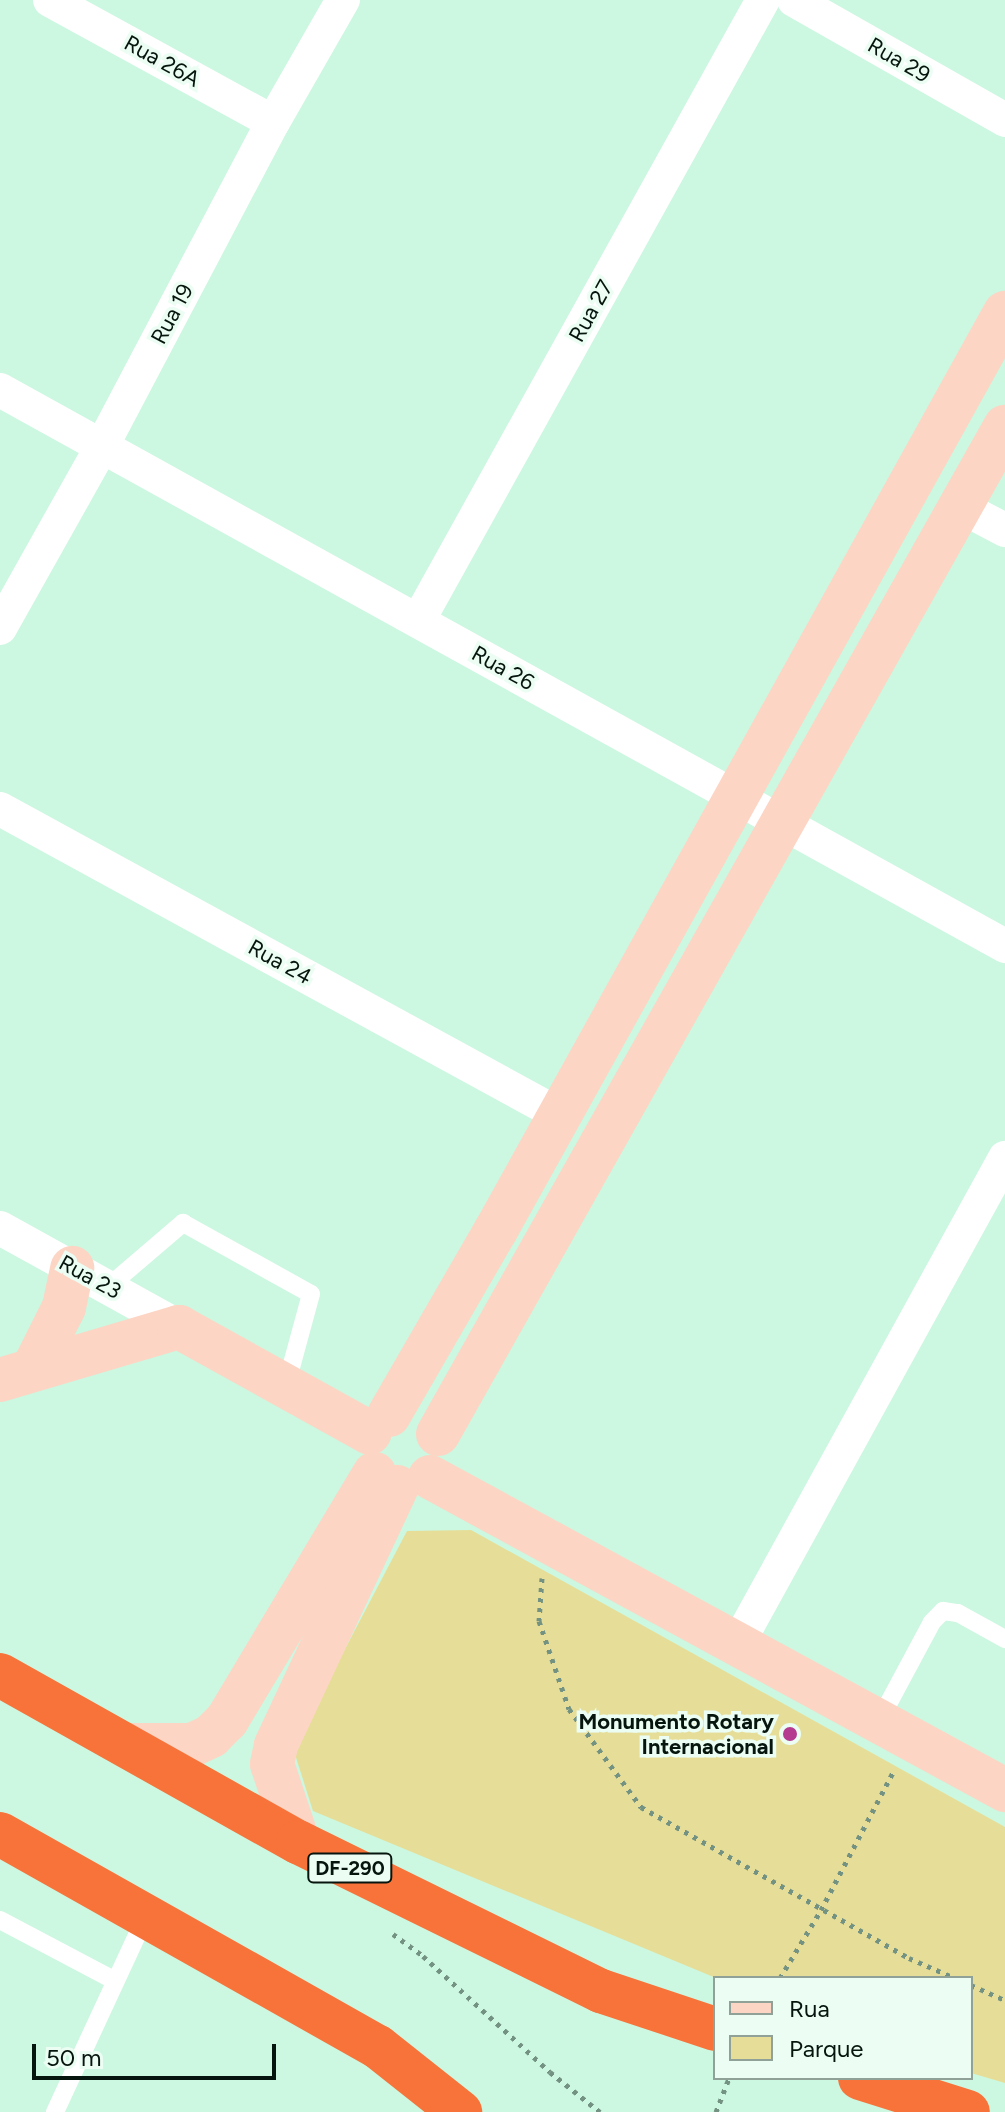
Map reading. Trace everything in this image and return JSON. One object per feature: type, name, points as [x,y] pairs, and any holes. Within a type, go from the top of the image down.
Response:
[{"type":"highway","name":"DF-290","points":[[0,1675],[131,1745],[298,1842],[601,1991],[713,2028]]},
{"type":"highway","points":[[0,1834],[378,2047],[460,2112]]},
{"type":"highway","points":[[865,2080],[937,2109]]},
{"type":"street","name":"Rua 26A","points":[[50,0],[273,122]]},
{"type":"street","name":"Rua 19","points":[[0,628],[102,446],[273,122],[343,0]]},
{"type":"street","name":"Rua 27","points":[[418,621],[763,0]]},
{"type":"street","name":"Rua 29","points":[[794,0],[1005,120]]},
{"type":"street","points":[[298,1842],[276,1783],[272,1764],[276,1745],[392,1457],[560,1115],[1005,313]]},
{"type":"street","name":"Rua 26","points":[[0,390],[1005,946]]},
{"type":"street","points":[[392,1457],[441,1457],[438,1434],[1005,427]]},
{"type":"street","points":[[961,507],[1005,530]]},
{"type":"street","name":"Rua 24","points":[[0,809],[560,1115]]},
{"type":"street","points":[[737,1645],[1005,1158]]},
{"type":"street","name":"Rua 23","points":[[0,1228],[179,1327]]},
{"type":"street","points":[[17,1374],[64,1307],[90,1277]]},
{"type":"street","points":[[17,1374],[179,1327],[286,1386],[392,1457],[1005,1790]]},
{"type":"street","points":[[131,1745],[192,1745],[211,1736],[227,1720],[392,1457]]},
{"type":"lane","points":[[90,1277],[183,1223],[311,1294],[286,1386]]},
{"type":"lane","points":[[894,1732],[932,1622],[943,1611],[958,1613],[1005,1639]]},
{"type":"lane","points":[[55,2112],[146,1916]]},
{"type":"lane","points":[[0,1920],[114,1980]]},
{"type":"path","points":[[545,1538],[539,1621],[569,1709],[641,1807],[821,1910],[909,1958],[950,1976]]},
{"type":"path","points":[[781,1976],[821,1910],[894,1732]]},
{"type":"path","points":[[973,1986],[1005,2000]]},
{"type":"path","points":[[716,2112],[728,2080]]},
{"type":"green space","points":[[471,1530],[1005,1827],[1005,2083],[973,2074],[973,1976],[713,1977],[313,1811],[293,1748],[407,1531]]},
{"type":"place","name":"Monumento Rotary Internacional","points":[[790,1734]]}]
